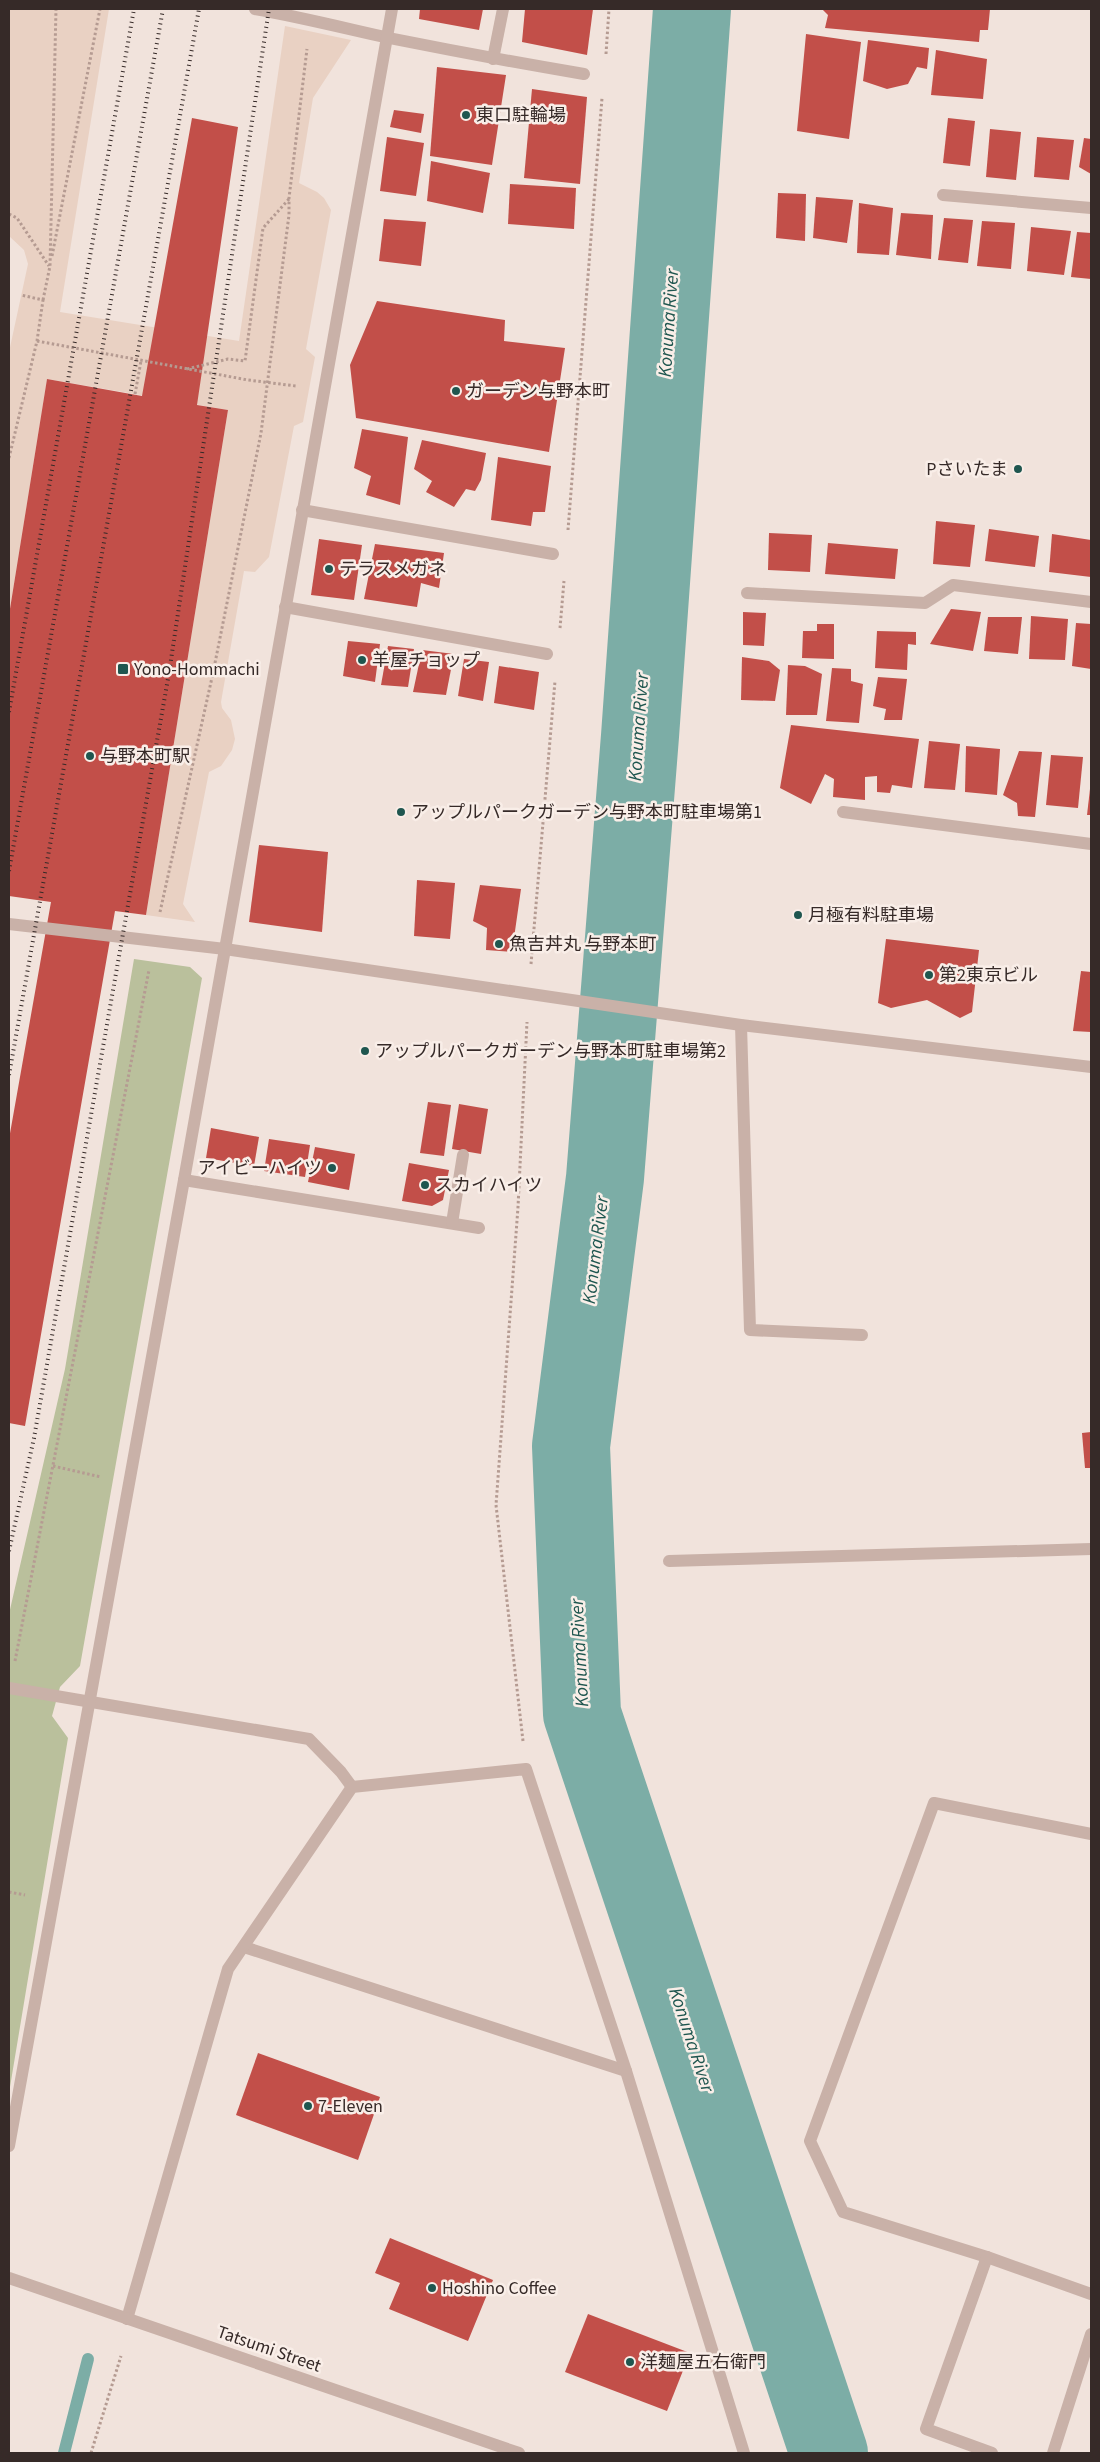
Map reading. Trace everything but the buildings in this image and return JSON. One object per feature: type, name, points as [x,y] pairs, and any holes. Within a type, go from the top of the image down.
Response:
[{"type":"street","points":[[255,9],[311,19],[493,59],[584,74]]},
{"type":"street","points":[[9,2146],[184,1180],[392,9]]},
{"type":"street","points":[[493,59],[503,9]]},
{"type":"street","points":[[943,195],[1091,208]]},
{"type":"street","points":[[302,510],[553,554]]},
{"type":"street","points":[[747,593],[926,603],[953,584],[1091,602]]},
{"type":"street","points":[[285,607],[547,654]]},
{"type":"street","points":[[844,812],[1091,844]]},
{"type":"street","points":[[9,924],[225,949],[741,1025],[1091,1067]]},
{"type":"street","points":[[741,1025],[750,1330],[862,1335]]},
{"type":"street","points":[[452,1223],[463,1156]]},
{"type":"street","points":[[184,1180],[479,1228]]},
{"type":"street","points":[[669,1561],[1091,1549]]},
{"type":"street","points":[[9,1689],[309,1739],[341,1772],[352,1787]]},
{"type":"street","points":[[352,1787],[526,1769],[626,2071],[744,2453]]},
{"type":"street","points":[[126,2319],[228,1969],[352,1787]]},
{"type":"street","points":[[1091,1834],[934,1803],[810,2141],[843,2212],[987,2257],[1091,2294]]},
{"type":"street","points":[[244,1947],[626,2071]]},
{"type":"street","points":[[987,2257],[926,2430],[992,2453]]},
{"type":"street","name":"Tatsumi Street","points":[[9,2278],[519,2453]]},
{"type":"street","points":[[1053,2453],[1091,2334]]},
{"type":"path","points":[[50,266],[56,9]]},
{"type":"path","points":[[9,458],[37,341],[43,300],[100,9]]},
{"type":"path","points":[[605,58],[609,9]]},
{"type":"path","points":[[9,1689],[154,941],[213,673],[261,433],[289,215],[289,198],[311,19]]},
{"type":"path","points":[[568,533],[603,88]]},
{"type":"path","points":[[186,369],[228,359],[245,361],[263,228],[289,198]]},
{"type":"path","points":[[9,214],[17,218],[50,266]]},
{"type":"path","points":[[21,295],[43,300]]},
{"type":"path","points":[[37,341],[248,380],[323,390]]},
{"type":"path","points":[[135,394],[141,361]]},
{"type":"path","points":[[559,631],[564,572]]},
{"type":"path","points":[[526,1769],[496,1505],[518,1208],[528,994],[555,680]]},
{"type":"path","points":[[53,1466],[128,1483]]},
{"type":"path","points":[[91,2453],[121,2356]]},
{"type":"green space","points":[[134,959],[190,967],[202,978],[80,1666],[60,1687],[52,1716],[68,1738],[9,2093],[9,1614],[65,1369]]},
{"type":"shaded area","points":[[9,9],[109,9],[60,312],[239,341],[285,26],[351,40],[313,98],[299,183],[317,192],[324,198],[331,210],[306,349],[315,357],[303,422],[294,426],[269,557],[255,572],[244,571],[221,702],[222,708],[231,720],[235,739],[232,750],[221,766],[209,772],[183,904],[195,922],[146,915],[228,410],[47,379],[9,615],[9,352],[28,264],[24,250],[9,236]]},
{"type":"waterway","name":"Konuma River","points":[[692,9],[640,736],[605,1178],[571,1446],[582,1714],[829,2453]]},
{"type":"waterway","points":[[64,2453],[88,2359]]},
{"type":"railway","points":[[9,712],[134,9]]},
{"type":"railway","points":[[9,871],[163,9]]},
{"type":"railway","points":[[9,1075],[199,9]]},
{"type":"railway","points":[[9,1551],[34,1438],[169,673],[269,9]]},
{"type":"place","name":"東口駐輪場","points":[[466,115]]},
{"type":"place","name":"ガーデン与野本町","points":[[456,391]]},
{"type":"place","name":"Pさいたま","points":[[1018,469]]},
{"type":"place","name":"テラスメガネ","points":[[329,569]]},
{"type":"place","name":"羊屋チョップ","points":[[362,660]]},
{"type":"place","name":"Yono-Hommachi","points":[[123,669]]},
{"type":"place","name":"与野本町駅","points":[[90,756]]},
{"type":"place","name":"アップルパークガーデン与野本町駐車場第1","points":[[401,812]]},
{"type":"place","name":"月極有料駐車場","points":[[798,915]]},
{"type":"place","name":"魚吉丼丸 与野本町","points":[[499,944]]},
{"type":"place","name":"第2東京ビル","points":[[929,975]]},
{"type":"place","name":"アップルパークガーデン与野本町駐車場第2","points":[[365,1051]]},
{"type":"place","name":"アイビーハイツ","points":[[332,1168]]},
{"type":"place","name":"スカイハイツ","points":[[425,1185]]},
{"type":"place","name":"7-Eleven","points":[[308,2106]]},
{"type":"place","name":"Hoshino Coffee","points":[[432,2288]]},
{"type":"place","name":"洋麺屋五右衛門","points":[[630,2362]]}]
